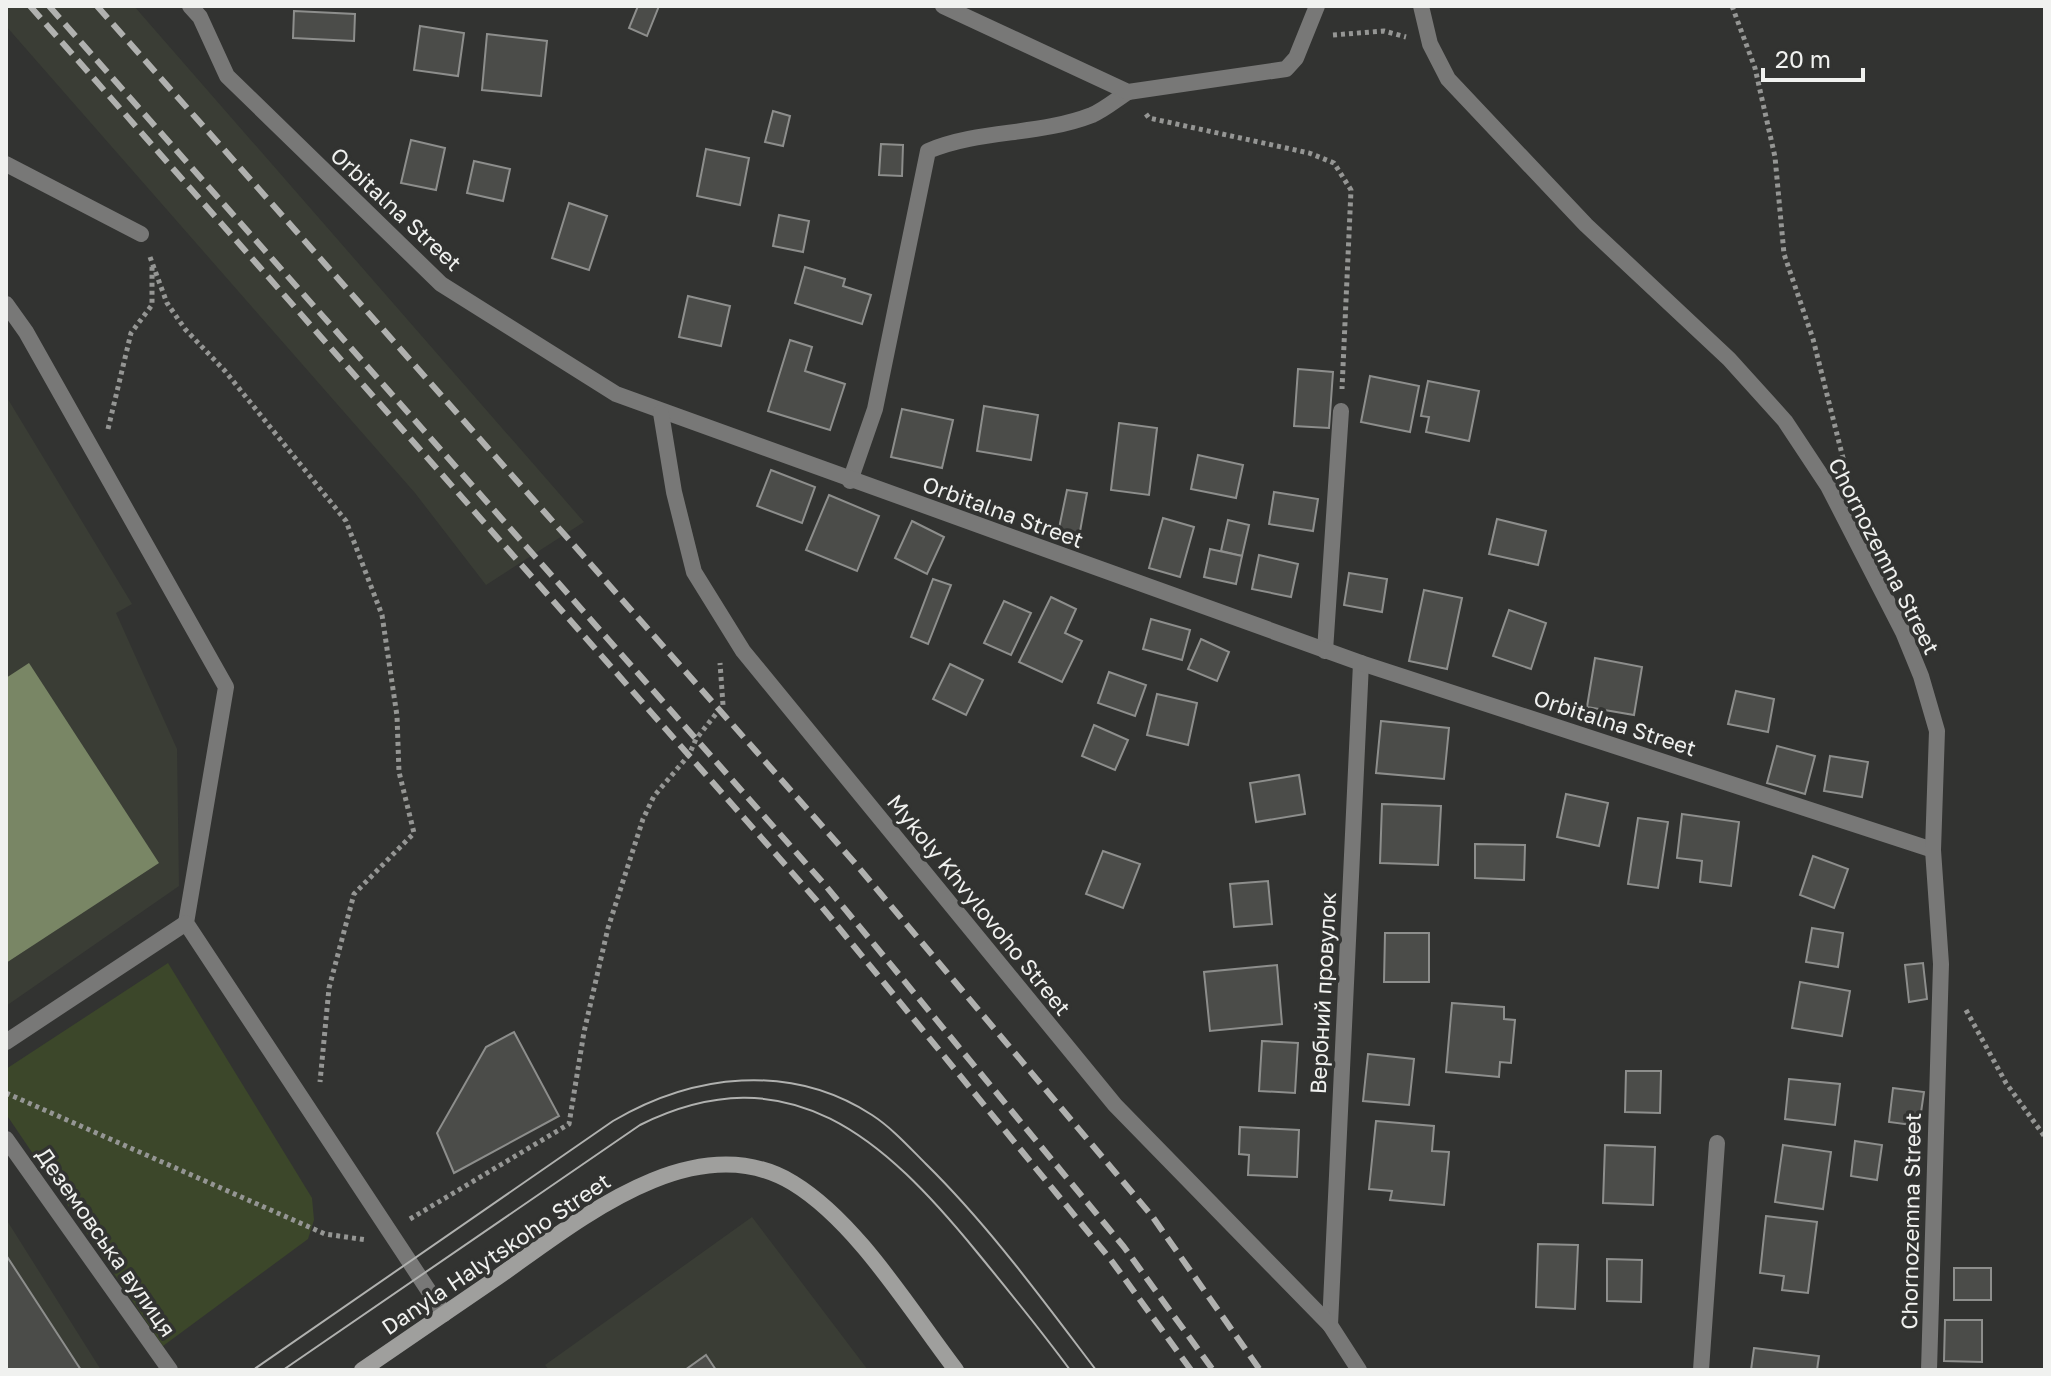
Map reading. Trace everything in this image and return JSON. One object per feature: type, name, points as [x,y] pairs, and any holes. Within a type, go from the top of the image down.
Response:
[{"type":"street","points":[[943,6],[1128,92]]},
{"type":"street","points":[[850,481],[875,409],[928,151],[955,139],[1023,133],[1093,115],[1128,92],[1286,69],[1296,58],[1317,6]]},
{"type":"street","name":"Chornozemna Street","points":[[1421,6],[1430,44],[1448,79],[1576,215],[1729,359],[1785,421],[1828,486],[1903,632],[1937,731],[1933,850],[1941,964],[1929,1370]]},
{"type":"street","name":"Orbitalna Street","points":[[195,10],[227,76],[441,284],[616,394],[661,413],[1325,651],[1933,850]]},
{"type":"street","points":[[6,164],[141,234]]},
{"type":"street","points":[[6,304],[26,332],[226,687],[186,923],[444,1314]]},
{"type":"street","points":[[1325,651],[1341,411]]},
{"type":"street","name":"Mykoly Khvylovoho Street","points":[[661,413],[674,492],[694,572],[743,651],[1115,1105],[1330,1325],[1359,1370]]},
{"type":"street","name":"Вербний провулок","points":[[1330,1325],[1361,663]]},
{"type":"street","points":[[6,1042],[186,923]]},
{"type":"street","name":"Деземовська вулиця","points":[[6,1139],[170,1370]]},
{"type":"street","points":[[1701,1370],[1717,1143]]},
{"type":"street","name":"Danyla Halytskoho Street","points":[[362,1370],[607,1202],[681,1171],[731,1165],[773,1173],[793,1183],[832,1216],[872,1260],[956,1370]]},
{"type":"path","points":[[1732,6],[1755,68],[1775,157],[1784,254],[1813,339],[1845,464]]},
{"type":"path","points":[[1302,44],[1342,33],[1384,31],[1430,44]]},
{"type":"path","points":[[1128,92],[1149,118],[1309,153],[1334,163],[1351,190],[1341,411]]},
{"type":"path","points":[[141,234],[167,303],[185,329],[225,371],[346,521],[382,615],[397,716],[399,772],[414,833],[354,894],[329,988],[316,1124]]},
{"type":"path","points":[[99,461],[131,333],[152,305],[152,260]]},
{"type":"path","points":[[6,1093],[325,1234],[394,1239],[461,1186],[569,1124],[584,1032],[608,928],[630,856],[654,796],[723,705],[720,660]]},
{"type":"path","points":[[1962,1004],[2006,1083],[2045,1137]]},
{"type":"shaded area","points":[[6,6],[134,6],[584,522],[486,585],[415,493],[6,26]]},
{"type":"shaded area","points":[[6,396],[132,604],[116,613],[177,749],[179,886],[6,1006]]},
{"type":"shaded area","points":[[29,663],[159,863],[6,963],[6,678]]},
{"type":"shaded area","points":[[168,963],[312,1198],[314,1220],[308,1239],[163,1346],[6,1114],[6,1069]]},
{"type":"shaded area","points":[[752,1217],[868,1370],[549,1370],[545,1365]]},
{"type":"shaded area","points":[[6,1219],[101,1370],[6,1370]]},
{"type":"building","points":[[638,6],[659,6],[647,36],[629,28]]},
{"type":"building","points":[[294,11],[355,14],[354,41],[293,38]]},
{"type":"building","points":[[420,26],[464,33],[458,76],[414,70]]},
{"type":"building","points":[[487,34],[547,41],[541,96],[482,90]]},
{"type":"building","points":[[773,111],[790,116],[783,146],[765,142]]},
{"type":"building","points":[[411,140],[445,148],[436,190],[401,183]]},
{"type":"building","points":[[881,144],[903,145],[902,176],[879,175]]},
{"type":"building","points":[[706,149],[749,158],[740,205],[697,196]]},
{"type":"building","points":[[474,161],[510,169],[503,201],[467,193]]},
{"type":"building","points":[[569,203],[607,216],[589,270],[552,258]]},
{"type":"building","points":[[779,215],[809,221],[803,252],[773,246]]},
{"type":"building","points":[[805,267],[845,279],[843,286],[871,295],[862,324],[795,303]]},
{"type":"building","points":[[688,296],[730,306],[721,346],[679,337]]},
{"type":"building","points":[[790,340],[812,347],[805,371],[845,384],[830,430],[768,411]]},
{"type":"building","points":[[1298,369],[1333,372],[1329,428],[1294,426]]},
{"type":"building","points":[[1370,376],[1419,386],[1410,432],[1361,422]]},
{"type":"building","points":[[1428,381],[1479,391],[1469,441],[1426,432],[1429,417],[1421,416]]},
{"type":"building","points":[[984,406],[1038,415],[1031,460],[977,451]]},
{"type":"building","points":[[902,409],[953,420],[942,468],[891,457]]},
{"type":"building","points":[[1119,423],[1157,428],[1149,495],[1111,490]]},
{"type":"building","points":[[1198,455],[1243,465],[1236,498],[1191,489]]},
{"type":"building","points":[[771,470],[815,487],[802,523],[757,506]]},
{"type":"building","points":[[1067,490],[1087,493],[1079,537],[1058,533]]},
{"type":"building","points":[[1274,492],[1318,499],[1313,531],[1269,524]]},
{"type":"building","points":[[829,495],[879,516],[857,571],[806,550]]},
{"type":"building","points":[[1163,518],[1194,527],[1180,577],[1149,568]]},
{"type":"building","points":[[1497,519],[1546,531],[1538,565],[1489,554]]},
{"type":"building","points":[[1228,520],[1249,525],[1242,556],[1221,551]]},
{"type":"building","points":[[912,521],[944,537],[927,574],[895,558]]},
{"type":"building","points":[[1210,549],[1242,556],[1236,584],[1204,577]]},
{"type":"building","points":[[1259,555],[1298,564],[1291,597],[1252,589]]},
{"type":"building","points":[[1349,573],[1387,579],[1382,612],[1344,605]]},
{"type":"building","points":[[933,579],[951,585],[928,644],[911,637]]},
{"type":"building","points":[[1424,590],[1462,598],[1447,669],[1409,661]]},
{"type":"building","points":[[1051,597],[1076,609],[1065,633],[1082,641],[1062,682],[1019,662]]},
{"type":"building","points":[[1004,601],[1031,613],[1011,655],[984,643]]},
{"type":"building","points":[[1509,610],[1546,623],[1531,669],[1493,656]]},
{"type":"building","points":[[1151,619],[1190,630],[1182,660],[1143,649]]},
{"type":"building","points":[[1201,639],[1229,652],[1217,681],[1188,669]]},
{"type":"building","points":[[1595,658],[1642,667],[1634,715],[1587,707]]},
{"type":"building","points":[[950,664],[983,680],[966,715],[933,699]]},
{"type":"building","points":[[1109,672],[1146,685],[1135,716],[1098,703]]},
{"type":"building","points":[[1736,691],[1774,699],[1768,732],[1728,724]]},
{"type":"building","points":[[1157,694],[1197,703],[1188,745],[1147,735]]},
{"type":"building","points":[[1381,721],[1449,728],[1444,779],[1376,773]]},
{"type":"building","points":[[1094,725],[1128,740],[1115,770],[1082,756]]},
{"type":"building","points":[[1777,746],[1815,756],[1805,794],[1767,783]]},
{"type":"building","points":[[1830,756],[1868,762],[1862,797],[1824,791]]},
{"type":"building","points":[[1299,775],[1305,814],[1256,822],[1250,783]]},
{"type":"building","points":[[1566,794],[1608,803],[1599,846],[1557,837]]},
{"type":"building","points":[[1382,804],[1441,806],[1438,865],[1380,863]]},
{"type":"building","points":[[1682,814],[1739,822],[1731,886],[1700,882],[1702,861],[1677,858]]},
{"type":"building","points":[[1638,818],[1668,822],[1658,888],[1628,884]]},
{"type":"building","points":[[1475,844],[1525,845],[1524,880],[1475,878]]},
{"type":"building","points":[[1103,851],[1140,864],[1123,908],[1086,894]]},
{"type":"building","points":[[1813,856],[1848,869],[1834,908],[1800,895]]},
{"type":"building","points":[[1268,881],[1272,924],[1234,927],[1230,884]]},
{"type":"building","points":[[1812,928],[1843,933],[1838,967],[1806,962]]},
{"type":"building","points":[[1385,933],[1429,933],[1429,982],[1384,982]]},
{"type":"building","points":[[1923,963],[1927,999],[1909,1002],[1905,965]]},
{"type":"building","points":[[1277,965],[1282,1024],[1210,1031],[1204,972]]},
{"type":"building","points":[[1800,982],[1850,991],[1842,1036],[1792,1028]]},
{"type":"building","points":[[1452,1003],[1504,1007],[1504,1019],[1515,1020],[1511,1063],[1500,1062],[1499,1077],[1446,1072]]},
{"type":"building","points":[[514,1032],[559,1116],[454,1173],[437,1133],[486,1047]]},
{"type":"building","points":[[1262,1041],[1298,1043],[1295,1093],[1259,1091]]},
{"type":"building","points":[[1368,1054],[1414,1059],[1409,1105],[1363,1101]]},
{"type":"building","points":[[1626,1071],[1661,1071],[1660,1113],[1625,1112]]},
{"type":"building","points":[[1789,1079],[1840,1084],[1835,1125],[1785,1119]]},
{"type":"building","points":[[1893,1088],[1924,1092],[1919,1126],[1889,1122]]},
{"type":"building","points":[[1376,1121],[1434,1126],[1432,1151],[1449,1152],[1444,1205],[1390,1200],[1392,1191],[1369,1189]]},
{"type":"building","points":[[1240,1127],[1299,1130],[1297,1177],[1248,1175],[1249,1155],[1239,1154]]},
{"type":"building","points":[[1855,1141],[1882,1145],[1877,1180],[1851,1176]]},
{"type":"building","points":[[1605,1145],[1655,1147],[1653,1205],[1603,1203]]},
{"type":"building","points":[[1783,1145],[1831,1152],[1823,1209],[1775,1202]]},
{"type":"building","points":[[1766,1216],[1817,1222],[1808,1293],[1782,1290],[1784,1276],[1760,1273]]},
{"type":"building","points":[[1538,1244],[1578,1245],[1575,1309],[1536,1307]]},
{"type":"building","points":[[6,1255],[81,1370],[6,1370]]},
{"type":"building","points":[[1607,1259],[1642,1260],[1641,1302],[1607,1301]]},
{"type":"building","points":[[1954,1268],[1991,1268],[1991,1300],[1954,1300]]},
{"type":"building","points":[[1945,1320],[1982,1320],[1982,1362],[1944,1361]]},
{"type":"building","points":[[1754,1348],[1819,1356],[1817,1370],[1751,1370]]},
{"type":"building","points":[[706,1355],[716,1370],[685,1370]]},
{"type":"tram line","points":[[253,1370],[613,1121],[676,1093],[708,1084],[742,1080],[775,1081],[808,1087],[841,1098],[886,1126],[972,1212],[1096,1370]]},
{"type":"tram line","points":[[283,1370],[640,1125],[694,1105],[743,1098],[788,1103],[830,1119],[869,1143],[906,1174],[942,1211],[1070,1370]]},
{"type":"railway","points":[[30,6],[817,901],[1111,1260],[1191,1370]]},
{"type":"railway","points":[[49,6],[825,885],[1124,1247],[1213,1370]]},
{"type":"railway","points":[[97,6],[854,862],[1152,1216],[1260,1370]]}]
